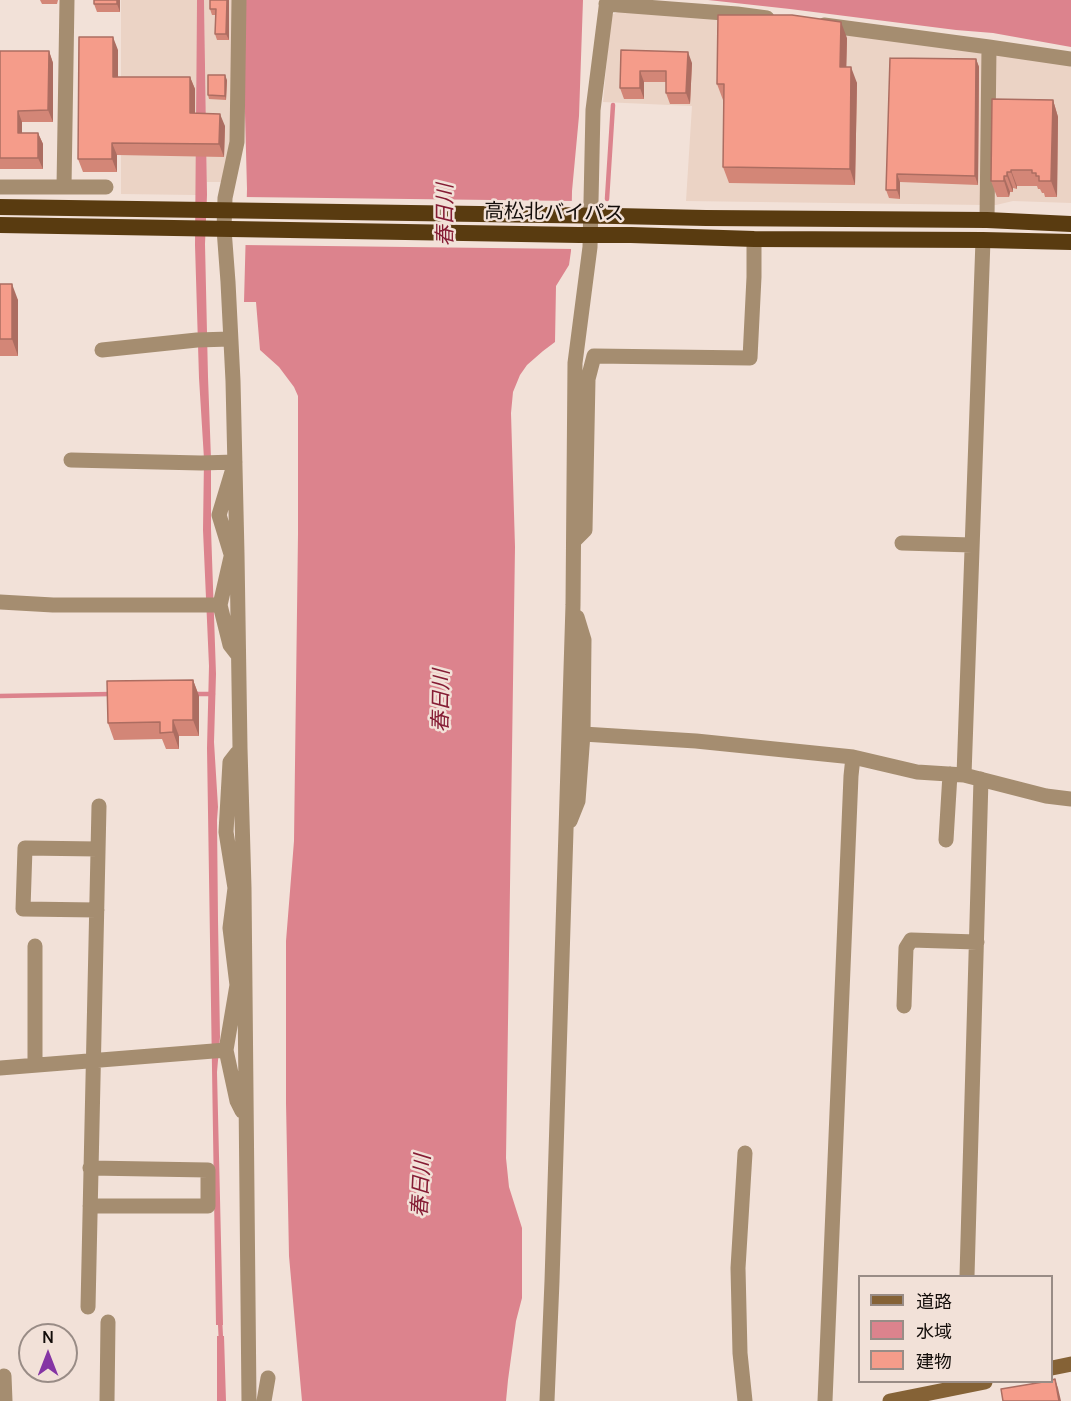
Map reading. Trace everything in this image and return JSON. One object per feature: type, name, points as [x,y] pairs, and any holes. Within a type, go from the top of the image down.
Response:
[{"type":"highway","name":"高松北バイパス","points":[[0,207],[987,220],[1071,224]]},
{"type":"highway","points":[[706,218],[706,238]]},
{"type":"highway","name":"高松北バイパス","points":[[0,225],[754,239],[1071,242]]},
{"type":"main road","points":[[1053,1368],[1071,1364]]},
{"type":"main road","points":[[890,1401],[964,1384]]},
{"type":"street","points":[[64,187],[67,0]]},
{"type":"street","points":[[239,0],[237,142],[223,210],[215,228],[228,282],[235,462],[234,554],[239,656],[239,888],[246,1119],[249,1401]]},
{"type":"street","points":[[547,1401],[573,605],[575,363],[590,247],[584,235],[584,215],[593,110],[606,2],[782,20]]},
{"type":"street","points":[[805,23],[1071,59]]},
{"type":"street","points":[[987,220],[989,47]]},
{"type":"street","points":[[0,187],[106,187]]},
{"type":"street","points":[[574,541],[585,530],[588,379],[594,356],[750,358],[754,239]]},
{"type":"street","points":[[946,840],[957,774],[972,545],[983,240]]},
{"type":"street","points":[[102,350],[230,339]]},
{"type":"street","points":[[71,460],[235,462]]},
{"type":"street","points":[[902,543],[972,545]]},
{"type":"street","points":[[234,554],[220,604],[230,645],[239,656]]},
{"type":"street","points":[[0,602],[53,605],[220,604]]},
{"type":"street","points":[[566,830],[578,801],[583,734],[584,640],[573,605]]},
{"type":"street","points":[[583,734],[696,741],[853,757],[917,772],[957,774],[1046,796],[1071,799]]},
{"type":"street","points":[[825,1401],[853,757]]},
{"type":"street","points":[[967,1275],[981,779]]},
{"type":"street","points":[[88,1307],[99,806]]},
{"type":"street","points":[[97,910],[23,909],[25,848],[98,849]]},
{"type":"street","points":[[904,1006],[906,948],[911,940],[977,942]]},
{"type":"street","points":[[35,1065],[36,946]]},
{"type":"street","points":[[241,985],[226,1050],[237,1101],[246,1119]]},
{"type":"street","points":[[0,1068],[226,1050]]},
{"type":"street","points":[[745,1153],[738,1268],[740,1353],[745,1401]]},
{"type":"street","points":[[90,1168],[208,1170],[208,1206],[90,1206]]},
{"type":"street","points":[[107,1401],[108,1322]]},
{"type":"street","points":[[3,1376],[4,1401]]},
{"type":"street","points":[[264,1401],[268,1378]]},
{"type":"shaded area","points":[[121,0],[197,0],[196,195],[121,194]]},
{"type":"shaded area","points":[[204,0],[235,0],[234,139],[225,182],[207,182]]},
{"type":"shaded area","points":[[623,10],[736,18],[986,51],[984,205],[686,201],[692,106],[603,102],[611,15]]},
{"type":"shaded area","points":[[993,51],[1071,63],[1071,203],[1013,201],[990,205]]},
{"type":"water","points":[[197,0],[204,0],[207,195],[205,244],[216,674],[214,742],[218,807],[220,1037],[217,1072],[223,1325],[216,1325],[207,748],[209,666],[203,530],[204,459],[195,245]]},
{"type":"water","name":"春日川","points":[[242,0],[583,0],[579,116],[572,191],[569,265],[556,286],[555,342],[527,365],[520,375],[513,392],[511,413],[515,547],[506,1158],[509,1187],[522,1228],[522,1298],[516,1321],[506,1401],[302,1401],[289,1256],[286,1103],[286,941],[294,841],[298,396],[279,367],[260,350],[256,302],[244,302],[247,189]]},
{"type":"water","points":[[708,0],[1071,0],[1071,47],[993,33]]},
{"type":"water","points":[[217,1336],[224,1336],[226,1401],[217,1401]]},
{"type":"pier","points":[[244,197],[575,201],[574,249],[243,245]]},
{"type":"building","points":[[94,0],[117,0],[117,4],[94,4]]},
{"type":"building","points":[[210,0],[227,0],[226,34],[215,34],[216,9],[210,9]]},
{"type":"building","points":[[718,15],[792,15],[841,22],[840,67],[851,67],[850,169],[723,167],[724,84],[717,84]]},
{"type":"building","points":[[79,37],[113,37],[113,77],[190,77],[190,113],[220,114],[219,144],[112,143],[112,159],[78,159]]},
{"type":"building","points":[[621,50],[688,52],[686,93],[666,93],[666,71],[640,71],[640,88],[620,88]]},
{"type":"building","points":[[0,51],[49,51],[48,110],[18,111],[18,133],[38,133],[38,158],[0,158]]},
{"type":"building","points":[[890,58],[976,59],[975,176],[897,174],[897,190],[886,190]]},
{"type":"building","points":[[208,75],[225,75],[225,96],[208,95]]},
{"type":"building","points":[[992,99],[1053,100],[1051,181],[1039,181],[1039,176],[1032,173],[1032,170],[1011,170],[1007,172],[1007,176],[1004,176],[1004,181],[991,181]]},
{"type":"building","points":[[0,284],[12,284],[12,339],[0,339]]},
{"type":"building","points":[[193,680],[193,720],[173,720],[173,732],[160,733],[160,722],[108,723],[107,681]]},
{"type":"building","points":[[1055,1379],[1059,1401],[1003,1401],[1001,1389],[1037,1383],[1053,1383]]},
{"type":"waterway","points":[[607,199],[613,105]]},
{"type":"waterway","points":[[0,696],[111,694]]},
{"type":"waterway","points":[[192,694],[213,694]]},
{"type":"waterway","points":[[220,1320],[221,1341]]}]
